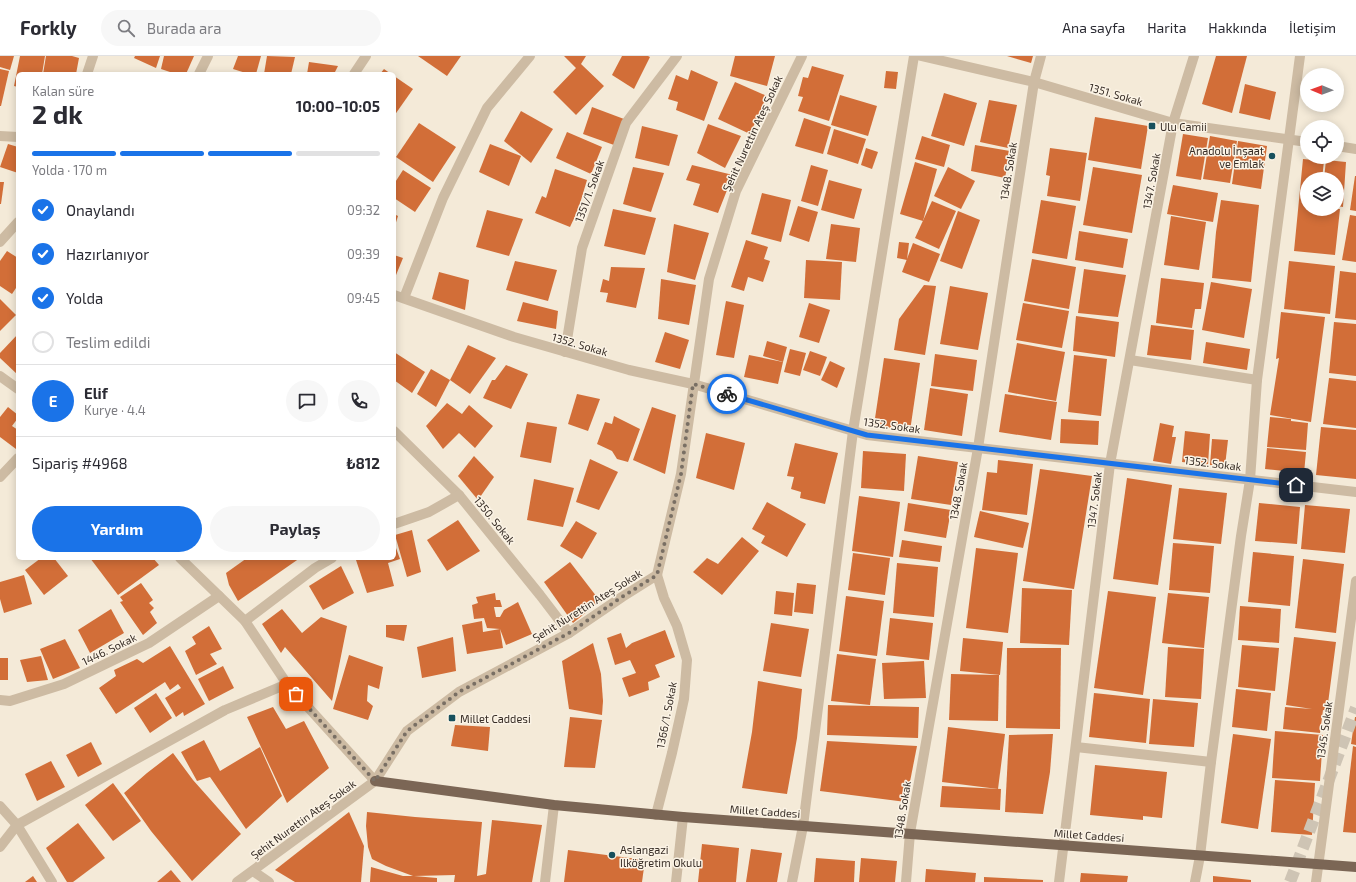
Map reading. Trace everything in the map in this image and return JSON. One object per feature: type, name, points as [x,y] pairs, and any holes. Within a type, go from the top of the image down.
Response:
[{"type":"main road","name":"Millet Caddesi","points":[[375,781],[554,805],[656,815],[910,833],[1356,868]]},
{"type":"street","points":[[88,72],[93,56]]},
{"type":"street","points":[[199,72],[208,56]]},
{"type":"street","points":[[355,72],[366,56]]},
{"type":"street","points":[[404,298],[443,198],[487,108],[530,56]]},
{"type":"street","name":"1351/1. Sokak","points":[[565,352],[582,248],[626,123],[677,56]]},
{"type":"street","name":"Şehit Nurettin Ateş Sokak","points":[[236,882],[375,781],[407,731],[459,692],[569,633],[657,575],[681,474],[709,279],[736,191],[802,56]]},
{"type":"street","points":[[792,882],[803,826],[853,431],[914,56]]},
{"type":"street","name":"1351. Sokak","points":[[921,56],[1034,82],[1173,123],[1300,141]]},
{"type":"street","name":"1348. Sokak","points":[[906,882],[910,833],[978,448],[1034,82],[1041,56]]},
{"type":"street","name":"1347. Sokak","points":[[1059,882],[1110,464],[1173,123],[1194,56]]},
{"type":"street","points":[[1195,882],[1200,856],[1241,536],[1250,480],[1257,380],[1300,56]]},
{"type":"street","points":[[0,136],[16,137]]},
{"type":"street","points":[[1344,147],[1356,149]]},
{"type":"street","points":[[0,242],[16,224]]},
{"type":"street","name":"1352. Sokak","points":[[396,296],[514,337],[629,370],[693,384],[867,435],[1356,492]]},
{"type":"street","points":[[1130,360],[1257,380]]},
{"type":"street","points":[[0,376],[16,388]]},
{"type":"street","name":"1350. Sokak","points":[[396,433],[459,495],[569,633]]},
{"type":"street","points":[[0,477],[16,460]]},
{"type":"street","points":[[396,523],[429,512],[459,495]]},
{"type":"street","points":[[182,560],[245,622],[287,684],[375,781]]},
{"type":"street","points":[[245,622],[315,568],[329,560]]},
{"type":"street","name":"1366/1. Sokak","points":[[656,815],[684,699],[687,660],[677,626],[664,598],[657,575]]},
{"type":"street","name":"1345. Sokak","points":[[1316,882],[1356,581]]},
{"type":"street","name":"1446. Sokak","points":[[0,700],[10,701],[64,684],[149,643],[219,596]]},
{"type":"street","points":[[0,847],[17,825],[225,710],[287,684]]},
{"type":"street","points":[[1076,747],[1211,762]]},
{"type":"street","points":[[545,882],[554,805]]},
{"type":"street","points":[[0,806],[17,825],[52,882]]},
{"type":"street","points":[[676,882],[683,817]]},
{"type":"street","points":[[253,871],[270,882]]},
{"type":"building","points":[[0,56],[14,56],[10,70],[0,67]]},
{"type":"building","points":[[20,56],[45,56],[42,72],[17,72]]},
{"type":"building","points":[[46,56],[72,56],[79,58],[76,72],[43,72]]},
{"type":"building","points":[[135,56],[160,56],[156,68],[134,58]]},
{"type":"building","points":[[164,56],[194,56],[187,72],[170,72],[161,69]]},
{"type":"building","points":[[238,56],[261,56],[257,72],[243,72],[233,69]]},
{"type":"building","points":[[267,56],[295,57],[291,72],[264,72]]},
{"type":"building","points":[[418,56],[461,56],[447,76]]},
{"type":"building","points":[[564,56],[586,56],[581,64],[604,86],[576,115],[553,92],[576,68]]},
{"type":"building","points":[[622,56],[650,57],[634,89],[612,75]]},
{"type":"building","points":[[735,56],[775,56],[767,86],[730,76]]},
{"type":"building","points":[[1007,56],[1033,56],[1031,63]]},
{"type":"building","points":[[1216,56],[1247,56],[1232,113],[1202,104]]},
{"type":"building","points":[[309,62],[338,66],[335,72],[307,72]]},
{"type":"building","points":[[812,66],[844,75],[829,121],[798,111],[803,97],[798,96],[803,77],[808,78]]},
{"type":"building","points":[[0,69],[9,71],[1,106],[0,106]]},
{"type":"building","points":[[691,70],[718,82],[704,121],[676,110],[678,102],[668,99],[676,75],[688,80]]},
{"type":"building","points":[[886,71],[898,72],[896,89],[884,88]]},
{"type":"building","points":[[16,76],[16,86],[14,86]]},
{"type":"building","points":[[396,77],[413,89],[396,113]]},
{"type":"building","points":[[735,82],[767,96],[750,134],[718,119]]},
{"type":"building","points":[[1245,84],[1276,92],[1270,120],[1239,113]]},
{"type":"building","points":[[944,93],[977,103],[964,146],[931,136]]},
{"type":"building","points":[[840,95],[877,106],[868,136],[831,125]]},
{"type":"building","points":[[989,100],[1017,105],[1008,148],[980,142]]},
{"type":"building","points":[[592,107],[624,119],[614,145],[583,134]]},
{"type":"building","points":[[521,111],[553,129],[531,163],[504,141]]},
{"type":"building","points":[[1095,117],[1148,126],[1141,169],[1088,160]]},
{"type":"building","points":[[804,118],[831,127],[823,154],[795,146]]},
{"type":"building","points":[[419,123],[456,147],[433,182],[396,157]]},
{"type":"building","points":[[708,124],[741,136],[725,168],[697,153]]},
{"type":"building","points":[[642,126],[678,135],[669,166],[635,158]]},
{"type":"building","points":[[834,129],[866,139],[858,164],[827,154]]},
{"type":"building","points":[[567,132],[602,147],[591,174],[556,158]]},
{"type":"building","points":[[1183,134],[1208,138],[1201,180],[1176,176]]},
{"type":"building","points":[[922,136],[950,145],[944,167],[915,159]]},
{"type":"building","points":[[1210,136],[1237,141],[1230,183],[1203,179]]},
{"type":"building","points":[[1238,141],[1267,146],[1261,189],[1232,184]]},
{"type":"building","points":[[8,144],[16,146],[16,172],[0,167]]},
{"type":"building","points":[[490,144],[521,156],[509,186],[479,172]]},
{"type":"building","points":[[975,145],[1010,151],[1005,178],[971,171]]},
{"type":"building","points":[[866,148],[878,152],[872,169],[861,165]]},
{"type":"building","points":[[1050,148],[1087,153],[1080,201],[1047,196],[1050,176],[1046,175]]},
{"type":"building","points":[[915,162],[937,169],[923,221],[900,214]]},
{"type":"building","points":[[1344,162],[1346,162],[1344,192],[1344,172],[1325,172],[1326,164],[1344,164]]},
{"type":"building","points":[[1303,164],[1324,164],[1323,172],[1302,172]]},
{"type":"building","points":[[692,165],[733,175],[718,213],[693,205],[700,184],[686,180]]},
{"type":"building","points":[[811,165],[828,170],[818,206],[801,201]]},
{"type":"building","points":[[633,167],[664,173],[651,212],[623,204]]},
{"type":"building","points":[[948,167],[975,181],[961,209],[934,196]]},
{"type":"building","points":[[1093,167],[1142,175],[1132,233],[1083,225]]},
{"type":"building","points":[[555,169],[587,180],[578,210],[570,227],[535,213],[542,196],[546,198]]},
{"type":"building","points":[[403,170],[431,188],[415,212],[396,199],[396,181]]},
{"type":"building","points":[[1356,176],[1356,211],[1350,210]]},
{"type":"building","points":[[829,180],[862,189],[854,219],[821,210]]},
{"type":"building","points":[[0,182],[4,182],[1,204],[0,204]]},
{"type":"building","points":[[1173,185],[1218,193],[1213,222],[1167,214]]},
{"type":"building","points":[[1300,190],[1300,216],[1339,216],[1335,255],[1294,251]]},
{"type":"building","points":[[762,193],[791,200],[781,242],[751,234]]},
{"type":"building","points":[[1041,200],[1076,206],[1067,259],[1032,253]]},
{"type":"building","points":[[1221,200],[1259,205],[1251,282],[1212,278],[1216,232]]},
{"type":"building","points":[[932,201],[956,211],[939,249],[915,238]]},
{"type":"building","points":[[798,206],[818,212],[809,242],[789,235]]},
{"type":"building","points":[[613,209],[656,218],[645,255],[604,246]]},
{"type":"building","points":[[487,210],[523,219],[509,256],[476,247]]},
{"type":"building","points":[[958,211],[980,220],[962,269],[940,261]]},
{"type":"building","points":[[1350,215],[1356,216],[1356,262],[1342,260]]},
{"type":"building","points":[[1171,216],[1206,222],[1199,270],[1164,265]]},
{"type":"building","points":[[674,224],[709,233],[695,280],[667,272]]},
{"type":"building","points":[[831,224],[860,228],[856,262],[826,259]]},
{"type":"building","points":[[1079,231],[1128,239],[1123,268],[1075,260]]},
{"type":"building","points":[[746,240],[768,247],[764,259],[770,261],[763,282],[748,277],[744,291],[731,287]]},
{"type":"building","points":[[899,242],[909,243],[907,260],[897,258]]},
{"type":"building","points":[[913,243],[940,254],[929,282],[902,272]]},
{"type":"building","points":[[7,251],[16,257],[16,288],[12,294],[0,286],[0,261]]},
{"type":"building","points":[[396,256],[403,258],[396,275]]},
{"type":"building","points":[[1032,259],[1076,267],[1069,309],[1024,301]]},
{"type":"building","points":[[806,260],[842,262],[840,300],[804,298]]},
{"type":"building","points":[[515,261],[557,270],[548,301],[506,290]]},
{"type":"building","points":[[1289,261],[1335,266],[1330,314],[1284,309]]},
{"type":"building","points":[[611,267],[645,268],[636,308],[606,302],[608,293],[600,292],[603,279],[609,281]]},
{"type":"building","points":[[1084,269],[1126,275],[1118,317],[1078,313]]},
{"type":"building","points":[[1340,271],[1356,273],[1356,320],[1335,318]]},
{"type":"building","points":[[439,272],[469,280],[465,310],[432,299]]},
{"type":"building","points":[[1161,278],[1204,283],[1201,309],[1195,309],[1192,328],[1156,323]]},
{"type":"building","points":[[661,279],[696,285],[689,325],[658,319]]},
{"type":"building","points":[[1211,282],[1252,289],[1244,338],[1202,330]]},
{"type":"building","points":[[924,285],[936,286],[925,355],[894,350],[899,319]]},
{"type":"building","points":[[950,286],[988,293],[978,350],[940,344]]},
{"type":"building","points":[[0,299],[16,315],[0,331]]},
{"type":"building","points":[[726,301],[744,305],[734,358],[716,355]]},
{"type":"building","points":[[523,302],[558,311],[556,329],[517,321]]},
{"type":"building","points":[[809,303],[830,310],[819,343],[799,337]]},
{"type":"building","points":[[1023,303],[1069,311],[1062,348],[1016,340]]},
{"type":"building","points":[[1281,312],[1325,317],[1311,422],[1270,415],[1279,358],[1276,359]]},
{"type":"building","points":[[1076,316],[1119,322],[1115,357],[1073,351]]},
{"type":"building","points":[[1334,322],[1356,324],[1356,376],[1329,373]]},
{"type":"building","points":[[1151,325],[1194,330],[1191,360],[1147,355]]},
{"type":"building","points":[[665,332],[689,340],[680,369],[655,362]]},
{"type":"building","points":[[16,336],[16,373],[0,358],[0,353]]},
{"type":"building","points":[[767,341],[787,347],[783,362],[763,356]]},
{"type":"building","points":[[1206,342],[1250,349],[1247,370],[1203,363]]},
{"type":"building","points":[[1017,343],[1065,352],[1056,401],[1008,392]]},
{"type":"building","points":[[468,345],[496,358],[470,394],[450,380]]},
{"type":"building","points":[[790,349],[806,353],[800,376],[784,372]]},
{"type":"building","points":[[810,351],[827,357],[820,376],[803,370]]},
{"type":"building","points":[[396,353],[425,372],[412,393],[396,381]]},
{"type":"building","points":[[935,354],[977,360],[973,391],[931,386]]},
{"type":"building","points":[[749,355],[783,362],[778,384],[744,377]]},
{"type":"building","points":[[1074,355],[1107,359],[1101,416],[1068,412]]},
{"type":"building","points":[[884,358],[920,363],[910,431],[874,425]]},
{"type":"building","points":[[830,361],[845,368],[837,388],[821,380]]},
{"type":"building","points":[[506,365],[528,374],[511,409],[483,398],[492,380],[495,380]]},
{"type":"building","points":[[431,369],[450,380],[436,407],[417,394]]},
{"type":"building","points":[[1329,378],[1356,381],[1356,428],[1323,424]]},
{"type":"building","points":[[930,388],[968,394],[962,436],[924,430]]},
{"type":"building","points":[[577,394],[600,399],[588,431],[568,424]]},
{"type":"building","points":[[1005,394],[1057,402],[1051,440],[999,432]]},
{"type":"building","points":[[447,403],[462,414],[469,405],[493,426],[475,448],[459,433],[443,449],[426,426]]},
{"type":"building","points":[[8,407],[16,413],[16,421],[12,426],[16,429],[16,449],[0,437],[0,417]]},
{"type":"building","points":[[652,407],[676,415],[665,474],[633,460]]},
{"type":"building","points":[[614,416],[640,429],[628,462],[617,459],[612,451],[597,444],[605,422],[612,424]]},
{"type":"building","points":[[1270,417],[1291,419],[1291,421],[1308,423],[1306,450],[1267,447]]},
{"type":"building","points":[[1061,419],[1099,421],[1098,445],[1060,443]]},
{"type":"building","points":[[527,422],[557,427],[551,463],[520,457]]},
{"type":"building","points":[[1160,423],[1174,426],[1172,437],[1176,437],[1171,464],[1153,461]]},
{"type":"building","points":[[1321,427],[1356,430],[1356,479],[1316,475]]},
{"type":"building","points":[[1185,431],[1210,434],[1208,465],[1182,462]]},
{"type":"building","points":[[706,433],[745,443],[734,490],[696,478]]},
{"type":"building","points":[[1212,439],[1228,440],[1225,466],[1210,465]]},
{"type":"building","points":[[795,443],[838,453],[825,504],[800,498],[801,492],[791,489],[794,477],[787,476]]},
{"type":"building","points":[[1267,448],[1306,452],[1304,473],[1265,469]]},
{"type":"building","points":[[863,451],[906,454],[904,491],[861,488]]},
{"type":"building","points":[[474,456],[494,477],[478,500],[458,476]]},
{"type":"building","points":[[918,456],[958,462],[951,505],[911,499]]},
{"type":"building","points":[[590,459],[618,472],[599,510],[576,502]]},
{"type":"building","points":[[998,460],[1033,464],[1027,515],[982,510],[987,472],[997,473]]},
{"type":"building","points":[[1040,469],[1092,476],[1074,589],[1023,581]]},
{"type":"building","points":[[1127,478],[1172,485],[1158,585],[1113,579]]},
{"type":"building","points":[[534,479],[574,488],[563,527],[527,520]]},
{"type":"building","points":[[1179,488],[1227,493],[1221,544],[1173,539]]},
{"type":"building","points":[[859,496],[900,502],[893,557],[852,551]]},
{"type":"building","points":[[767,502],[806,524],[787,557],[761,543],[765,536],[752,529]]},
{"type":"building","points":[[908,503],[951,510],[946,538],[904,531]]},
{"type":"building","points":[[1259,503],[1300,507],[1297,544],[1255,541]]},
{"type":"building","points":[[1305,505],[1350,509],[1345,553],[1301,549]]},
{"type":"building","points":[[980,511],[1029,523],[1023,548],[974,537]]},
{"type":"building","points":[[458,520],[480,551],[447,571],[427,540]]},
{"type":"building","points":[[576,521],[597,533],[582,559],[560,546]]},
{"type":"building","points":[[412,530],[421,572],[407,577],[396,535]]},
{"type":"building","points":[[742,537],[759,551],[722,595],[693,572],[707,558],[718,564]]},
{"type":"building","points":[[902,540],[942,546],[940,562],[899,557]]},
{"type":"building","points":[[1173,543],[1214,546],[1210,593],[1169,590]]},
{"type":"building","points":[[396,548],[400,559],[388,563],[394,586],[367,593],[356,560],[396,560]]},
{"type":"building","points":[[976,548],[1018,553],[1008,633],[966,628]]},
{"type":"building","points":[[1253,552],[1294,556],[1290,606],[1248,602]]},
{"type":"building","points":[[853,553],[890,558],[885,595],[848,590]]},
{"type":"building","points":[[1303,559],[1344,564],[1336,633],[1295,628]]},
{"type":"building","points":[[38,560],[56,560],[68,576],[44,595],[25,570]]},
{"type":"building","points":[[92,560],[155,560],[159,565],[118,595]]},
{"type":"building","points":[[244,560],[297,560],[238,601],[229,585],[226,573]]},
{"type":"building","points":[[570,562],[600,601],[573,623],[544,582]]},
{"type":"building","points":[[897,563],[938,567],[934,617],[893,613]]},
{"type":"building","points":[[341,566],[354,593],[323,610],[309,586]]},
{"type":"building","points":[[24,575],[32,604],[4,613],[0,599],[0,582]]},
{"type":"building","points":[[141,583],[153,600],[149,603],[154,608],[150,612],[157,623],[143,635],[120,602],[123,601],[120,597]]},
{"type":"building","points":[[797,583],[816,585],[813,614],[794,612]]},
{"type":"building","points":[[1022,588],[1072,590],[1069,645],[1020,643]]},
{"type":"building","points":[[776,591],[794,593],[792,616],[774,614]]},
{"type":"building","points":[[1108,591],[1156,597],[1143,695],[1094,688]]},
{"type":"building","points":[[495,593],[496,600],[500,600],[502,607],[494,607],[496,617],[500,617],[504,610],[518,602],[532,634],[506,645],[500,629],[487,628],[484,618],[474,619],[472,605],[478,603],[476,597]]},
{"type":"building","points":[[1168,593],[1209,597],[1204,648],[1162,643]]},
{"type":"building","points":[[846,596],[884,601],[877,656],[839,651]]},
{"type":"building","points":[[1240,606],[1281,609],[1279,643],[1238,640]]},
{"type":"building","points":[[111,609],[124,633],[90,653],[78,630]]},
{"type":"building","points":[[282,609],[302,633],[321,617],[347,626],[332,701],[285,647],[281,653],[262,624]]},
{"type":"building","points":[[890,618],[933,623],[929,660],[886,655]]},
{"type":"building","points":[[482,621],[483,632],[500,629],[503,648],[467,654],[462,625]]},
{"type":"building","points":[[771,623],[809,629],[801,677],[763,671]]},
{"type":"building","points":[[386,625],[407,625],[404,641],[386,637]]},
{"type":"building","points":[[209,626],[222,649],[210,654],[217,664],[196,675],[185,651],[196,644],[192,637]]},
{"type":"building","points":[[665,630],[675,657],[655,665],[660,677],[648,682],[649,690],[629,697],[622,678],[636,673],[630,660],[615,665],[607,638],[621,633],[626,648],[632,643]]},
{"type":"building","points":[[453,637],[456,671],[422,678],[417,647]]},
{"type":"building","points":[[1294,637],[1336,642],[1327,711],[1323,710],[1320,733],[1283,729],[1285,707],[1312,709],[1286,705]]},
{"type":"building","points":[[963,638],[1003,642],[1000,675],[960,671]]},
{"type":"building","points":[[65,639],[80,668],[53,679],[40,649]]},
{"type":"building","points":[[593,643],[601,674],[603,701],[602,715],[569,709],[562,661]]},
{"type":"building","points":[[1242,645],[1279,648],[1275,691],[1238,687]]},
{"type":"building","points":[[170,646],[205,704],[184,716],[183,712],[176,717],[165,698],[181,688],[178,684],[170,690],[165,682],[116,714],[99,688],[116,676],[114,670],[137,659],[143,663]]},
{"type":"building","points":[[1168,647],[1204,649],[1201,699],[1165,697]]},
{"type":"building","points":[[1007,648],[1061,648],[1060,729],[1006,728]]},
{"type":"building","points":[[837,654],[876,659],[870,705],[831,701]]},
{"type":"building","points":[[349,655],[383,667],[379,689],[368,685],[367,701],[373,706],[368,720],[333,709]]},
{"type":"building","points":[[41,656],[48,680],[27,682],[20,660]]},
{"type":"building","points":[[0,658],[8,658],[8,680],[0,680]]},
{"type":"building","points":[[924,661],[926,698],[884,699],[882,663]]},
{"type":"building","points":[[223,666],[234,688],[209,701],[198,679]]},
{"type":"building","points":[[951,674],[999,675],[998,721],[949,720]]},
{"type":"building","points":[[758,681],[802,689],[797,738],[787,794],[742,788],[752,732]]},
{"type":"building","points":[[1236,689],[1271,693],[1267,731],[1232,727]]},
{"type":"building","points":[[156,693],[172,718],[150,733],[134,708]]},
{"type":"building","points":[[1094,693],[1150,699],[1146,743],[1089,737]]},
{"type":"building","points":[[1153,699],[1198,703],[1194,747],[1149,744]]},
{"type":"building","points":[[828,705],[919,707],[918,738],[827,735]]},
{"type":"building","points":[[273,707],[286,729],[304,721],[329,768],[287,803],[247,717]]},
{"type":"building","points":[[570,717],[602,720],[595,768],[564,767]]},
{"type":"building","points":[[1356,717],[1356,745],[1351,744]]},
{"type":"building","points":[[455,725],[490,727],[488,751],[451,746]]},
{"type":"building","points":[[948,727],[1005,734],[998,789],[942,782]]},
{"type":"building","points":[[1275,731],[1323,735],[1320,781],[1272,778]]},
{"type":"building","points":[[1053,734],[1050,772],[1043,814],[1005,812],[1009,735]]},
{"type":"building","points":[[1233,734],[1271,739],[1258,829],[1221,823]]},
{"type":"building","points":[[204,740],[220,771],[260,747],[282,796],[246,829],[210,777],[197,781],[181,752]]},
{"type":"building","points":[[827,741],[917,746],[906,802],[820,791]]},
{"type":"building","points":[[91,742],[102,764],[78,777],[66,755]]},
{"type":"building","points":[[1353,746],[1356,747],[1356,833],[1343,832]]},
{"type":"building","points":[[173,753],[193,780],[241,834],[192,881],[151,831],[124,793]]},
{"type":"building","points":[[51,761],[65,787],[37,801],[25,774]]},
{"type":"building","points":[[1095,765],[1167,772],[1162,818],[1143,816],[1143,820],[1090,815]]},
{"type":"building","points":[[1275,780],[1315,783],[1312,835],[1271,832]]},
{"type":"building","points":[[113,783],[141,821],[113,841],[85,805]]},
{"type":"building","points":[[942,786],[1001,789],[1000,810],[940,807]]},
{"type":"building","points":[[349,812],[364,846],[361,882],[295,882],[275,870]]},
{"type":"building","points":[[367,812],[482,822],[477,876],[486,874],[492,820],[542,825],[532,882],[454,882],[455,875],[414,876],[437,878],[437,882],[370,882],[371,867],[403,876],[413,876],[372,859],[368,847],[366,826]]},
{"type":"building","points":[[78,823],[105,858],[73,882],[67,882],[46,848]]},
{"type":"building","points":[[702,844],[739,848],[736,882],[698,882]]},
{"type":"building","points":[[751,849],[782,853],[777,882],[746,882]]},
{"type":"building","points":[[568,850],[645,860],[642,882],[564,882]]},
{"type":"building","points":[[816,858],[855,861],[854,882],[814,882]]},
{"type":"building","points":[[861,858],[897,861],[895,882],[859,882]]},
{"type":"building","points":[[926,869],[976,873],[975,882],[925,882]]},
{"type":"building","points":[[171,870],[181,882],[157,882]]},
{"type":"building","points":[[1081,873],[1128,876],[1127,882],[1080,882]]},
{"type":"building","points":[[33,876],[37,882],[25,882]]},
{"type":"building","points":[[1213,876],[1251,880],[1251,882],[1213,882]]},
{"type":"building","points":[[984,877],[1043,880],[1043,882],[984,882]]},
{"type":"tunnel","points":[[1290,882],[1356,708]]},
{"type":"way so far","points":[[296,694],[375,781],[407,731],[459,692],[569,633],[657,575],[681,474],[693,384],[727,394]]},
{"type":"place","name":"Ulu Camii","points":[[1152,126]]},
{"type":"place","name":"Anadolu İnşaat ve Emlak","points":[[1272,156]]},
{"type":"place","name":"Millet Caddesi","points":[[452,718]]},
{"type":"place","name":"Aslangazi Ilköğretim Okulu","points":[[612,855]]},
{"type":"route","points":[[727,394],[867,435],[1296,485]]}]
